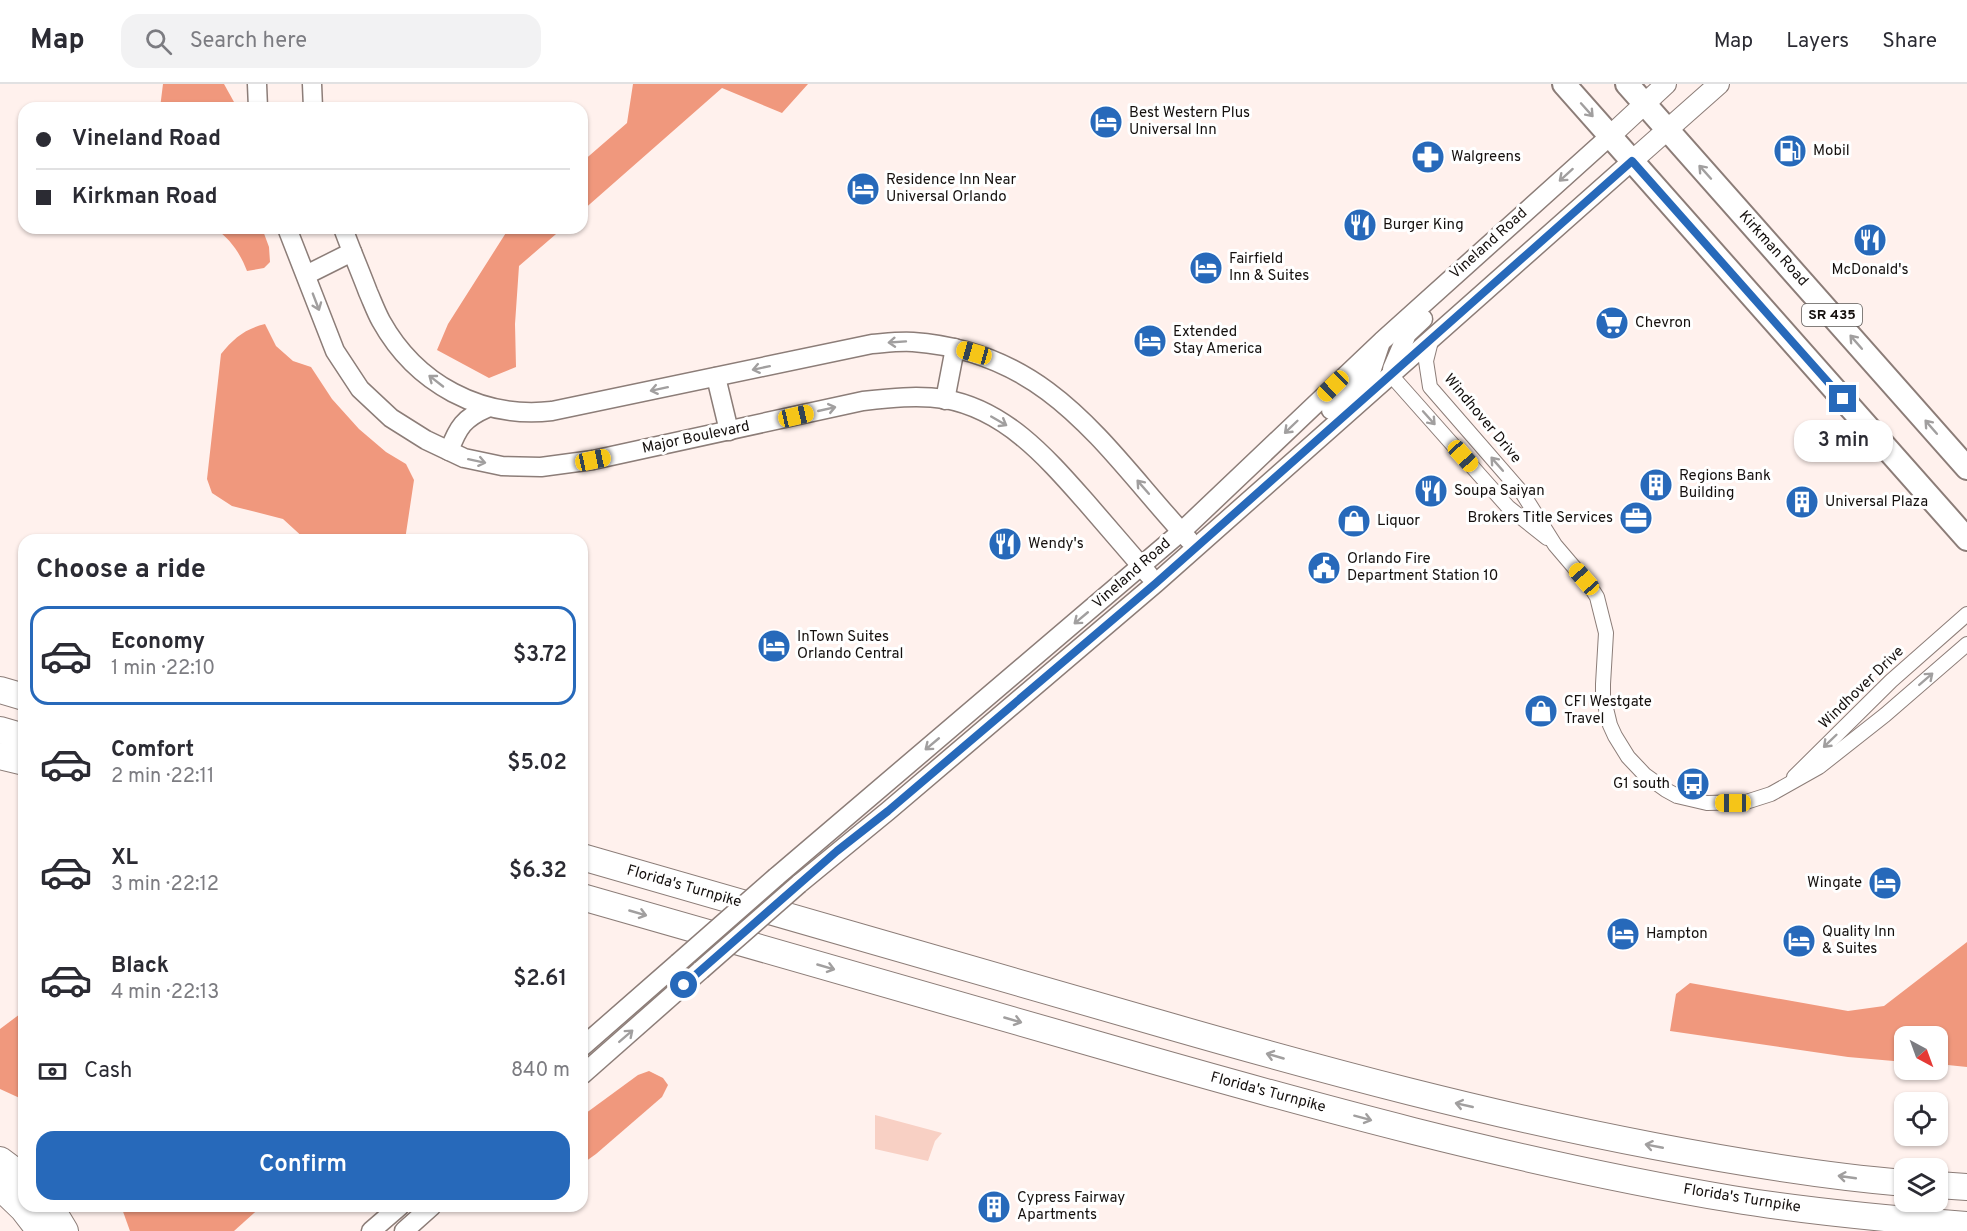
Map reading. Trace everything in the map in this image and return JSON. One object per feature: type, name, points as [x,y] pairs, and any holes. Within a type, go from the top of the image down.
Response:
[{"type":"highway","points":[[0,690],[18,695]]},
{"type":"highway","points":[[0,730],[18,735]]},
{"type":"highway","points":[[0,756],[18,760]]},
{"type":"highway","name":"Florida's Turnpike","points":[[588,859],[1292,1061],[1435,1099],[1585,1133],[1739,1162],[1894,1181]]},
{"type":"highway","name":"Florida's Turnpike","points":[[588,899],[1282,1097],[1426,1135],[1578,1170],[1733,1199],[1866,1217],[1967,1225]]},
{"type":"highway","points":[[0,1160],[18,1174]]},
{"type":"highway","points":[[1948,1186],[1967,1187]]},
{"type":"highway","points":[[0,1187],[18,1204]]},
{"type":"highway","points":[[25,1212],[40,1231]]},
{"type":"highway","points":[[54,1212],[65,1231]]},
{"type":"main road","name":"SR 435","points":[[1564,84],[1967,539]]},
{"type":"main road","name":"Kirkman Road","points":[[1627,84],[1967,468]]},
{"type":"main road","name":"Vineland Road","points":[[1610,136],[1666,84]]},
{"type":"main road","name":"Vineland Road","points":[[1632,161],[1719,84]]},
{"type":"street","points":[[257,84],[258,102]]},
{"type":"street","points":[[312,84],[313,102]]},
{"type":"street","name":"Vineland Road","points":[[588,1042],[776,877],[1182,531],[1382,341],[1610,136]]},
{"type":"street","name":"Vineland Road","points":[[588,1069],[799,884],[1197,548],[1632,161]]},
{"type":"street","name":"Major Boulevard","points":[[289,234],[335,351],[360,389],[392,418],[426,440],[464,458],[502,466],[541,467],[593,460],[862,401],[903,397],[945,400],[979,410],[1014,430],[1043,454],[1156,583]]},
{"type":"street","points":[[345,234],[381,321],[410,361],[447,391],[487,408],[526,413],[550,411],[872,344],[911,341],[955,348],[994,359],[1032,378],[1059,398],[1092,430],[1197,548]]},
{"type":"street","points":[[306,275],[352,252]]},
{"type":"street","points":[[1390,374],[1407,334],[1449,295],[1464,266]]},
{"type":"street","name":"Windhover Drive","points":[[1432,337],[1426,361],[1430,387],[1523,494],[1555,545],[1590,586],[1599,602],[1606,633],[1603,684],[1606,710],[1615,736],[1636,767],[1666,790],[1677,796],[1707,803],[1746,802],[1765,797],[1819,767],[1885,715],[1967,644]]},
{"type":"street","points":[[1273,480],[1317,423],[1370,375],[1382,341]]},
{"type":"street","points":[[945,400],[955,348]]},
{"type":"street","name":"Windhover Drive","points":[[1390,374],[1508,507],[1555,545]]},
{"type":"street","points":[[716,377],[729,431]]},
{"type":"street","points":[[449,451],[456,433],[467,418],[487,408]]},
{"type":"street","points":[[1508,507],[1523,494]]},
{"type":"street","name":"Windhover Drive","points":[[1781,789],[1872,700],[1967,614]]},
{"type":"street","points":[[1872,700],[1885,715]]},
{"type":"street","points":[[371,1231],[393,1212]]},
{"type":"street","points":[[404,1231],[425,1212]]},
{"type":"shaded area","points":[[163,84],[224,84],[234,102],[161,102]]},
{"type":"shaded area","points":[[633,84],[808,84],[782,113],[722,88],[588,206],[588,157],[627,123]]},
{"type":"shaded area","points":[[222,234],[264,234],[269,247],[270,262],[264,268],[247,271]]},
{"type":"shaded area","points":[[505,234],[556,234],[519,266],[515,324],[516,367],[489,378],[437,350],[448,324]]},
{"type":"shaded area","points":[[265,324],[276,346],[293,361],[311,367],[332,399],[359,429],[386,452],[406,464],[414,480],[406,534],[299,534],[283,519],[232,506],[212,493],[207,479],[221,354],[240,335]]},
{"type":"shaded area","points":[[1967,942],[1967,1067],[1948,1065],[1948,1026],[1894,1026],[1894,1061],[1848,1057],[1670,1031],[1676,994],[1690,983],[1848,1011],[1884,1006]]},
{"type":"shaded area","points":[[18,1016],[18,1097],[0,1089],[0,1029]]},
{"type":"shaded area","points":[[649,1071],[663,1078],[668,1085],[662,1097],[588,1160],[588,1112],[638,1075]]},
{"type":"shaded area","points":[[875,1115],[942,1133],[935,1141],[928,1161],[875,1149]]},
{"type":"shaded area","points":[[123,1212],[255,1212],[234,1231],[130,1231]]},
{"type":"place","name":"Best Western Plus Universal Inn","points":[[1106,122]]},
{"type":"place","name":"Mobil","points":[[1790,151]]},
{"type":"place","name":"Walgreens","points":[[1428,157]]},
{"type":"place","name":"Residence Inn Near Universal Orlando","points":[[863,189]]},
{"type":"place","name":"Burger King","points":[[1360,225]]},
{"type":"place","name":"McDonald's","points":[[1870,240]]},
{"type":"place","name":"Fairfield Inn & Suites","points":[[1206,268]]},
{"type":"place","name":"Chevron","points":[[1612,323]]},
{"type":"place","name":"Extended Stay America","points":[[1150,341]]},
{"type":"place","name":"Regions Bank Building","points":[[1656,485]]},
{"type":"place","name":"Soupa Saiyan","points":[[1431,491]]},
{"type":"place","name":"Universal Plaza","points":[[1802,502]]},
{"type":"place","name":"Brokers Title Services","points":[[1636,518]]},
{"type":"place","name":"Liquor","points":[[1354,521]]},
{"type":"place","name":"Wendy's","points":[[1005,544]]},
{"type":"place","name":"Orlando Fire Department Station 10","points":[[1324,568]]},
{"type":"place","name":"InTown Suites Orlando Central","points":[[774,646]]},
{"type":"place","name":"CFI Westgate Travel","points":[[1541,711]]},
{"type":"place","name":"G1 south","points":[[1693,784]]},
{"type":"place","name":"Wingate","points":[[1885,883]]},
{"type":"place","name":"Hampton","points":[[1623,934]]},
{"type":"place","name":"Quality Inn & Suites","points":[[1799,941]]},
{"type":"place","name":"Cypress Fairway Apartments","points":[[994,1207]]},
{"type":"route","points":[[684,985],[837,851],[888,811],[1156,583],[1632,161],[1843,399]]}]
